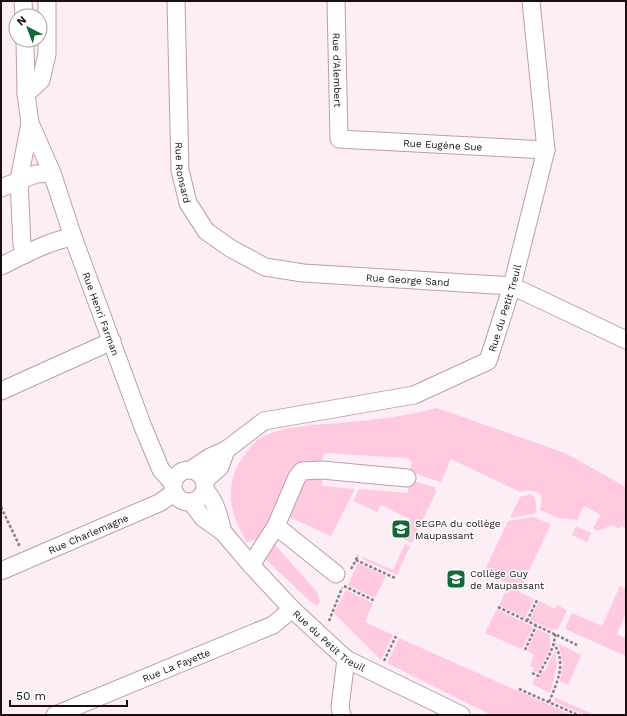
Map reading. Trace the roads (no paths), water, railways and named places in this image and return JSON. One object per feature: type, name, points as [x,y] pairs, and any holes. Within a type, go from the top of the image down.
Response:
[{"type":"street","points":[[26,94],[41,80],[47,54],[47,1]]},
{"type":"street","name":"Rue Ronsard","points":[[176,1],[180,170],[188,203],[206,231],[230,248],[265,267],[303,273]]},
{"type":"street","name":"Rue d'Alembert","points":[[336,1],[339,139]]},
{"type":"street","name":"Rue du Petit Treuil","points":[[461,715],[346,659],[292,609],[223,532],[203,518],[191,502],[181,500],[188,481],[210,457],[226,450],[264,421],[414,396],[488,361],[512,286],[546,150],[531,1]]},
{"type":"street","name":"Rue Henri Farman","points":[[25,48],[26,94],[30,123],[52,173],[73,237],[154,454],[161,470],[188,481]]},
{"type":"street","name":"Rue Henri Farman","points":[[26,254],[22,245],[19,180],[30,123]]},
{"type":"street","name":"Rue Eugéne Sue","points":[[339,139],[546,150]]},
{"type":"street","points":[[1,188],[36,174],[52,173]]},
{"type":"street","points":[[1,266],[26,254],[66,238],[73,237]]},
{"type":"street","name":"Rue George Sand","points":[[303,273],[512,286]]},
{"type":"street","points":[[512,286],[626,340]]},
{"type":"street","points":[[1,392],[112,341]]},
{"type":"street","points":[[251,565],[276,526],[297,477],[302,471],[322,470],[407,478]]},
{"type":"street","name":"Rue du Petit Treuil","points":[[188,481],[211,497],[216,507],[223,532]]},
{"type":"street","name":"Rue Charlemagne","points":[[1,571],[159,503],[188,481]]},
{"type":"street","points":[[276,526],[344,578]]},
{"type":"street","name":"Rue La Fayette","points":[[56,715],[273,625],[292,609]]},
{"type":"street","points":[[342,715],[340,707],[346,659]]},
{"type":"place","name":"SEGPA du collège Maupassant","points":[[401,529]]},
{"type":"place","name":"Collège Guy de Maupassant","points":[[456,579]]}]
